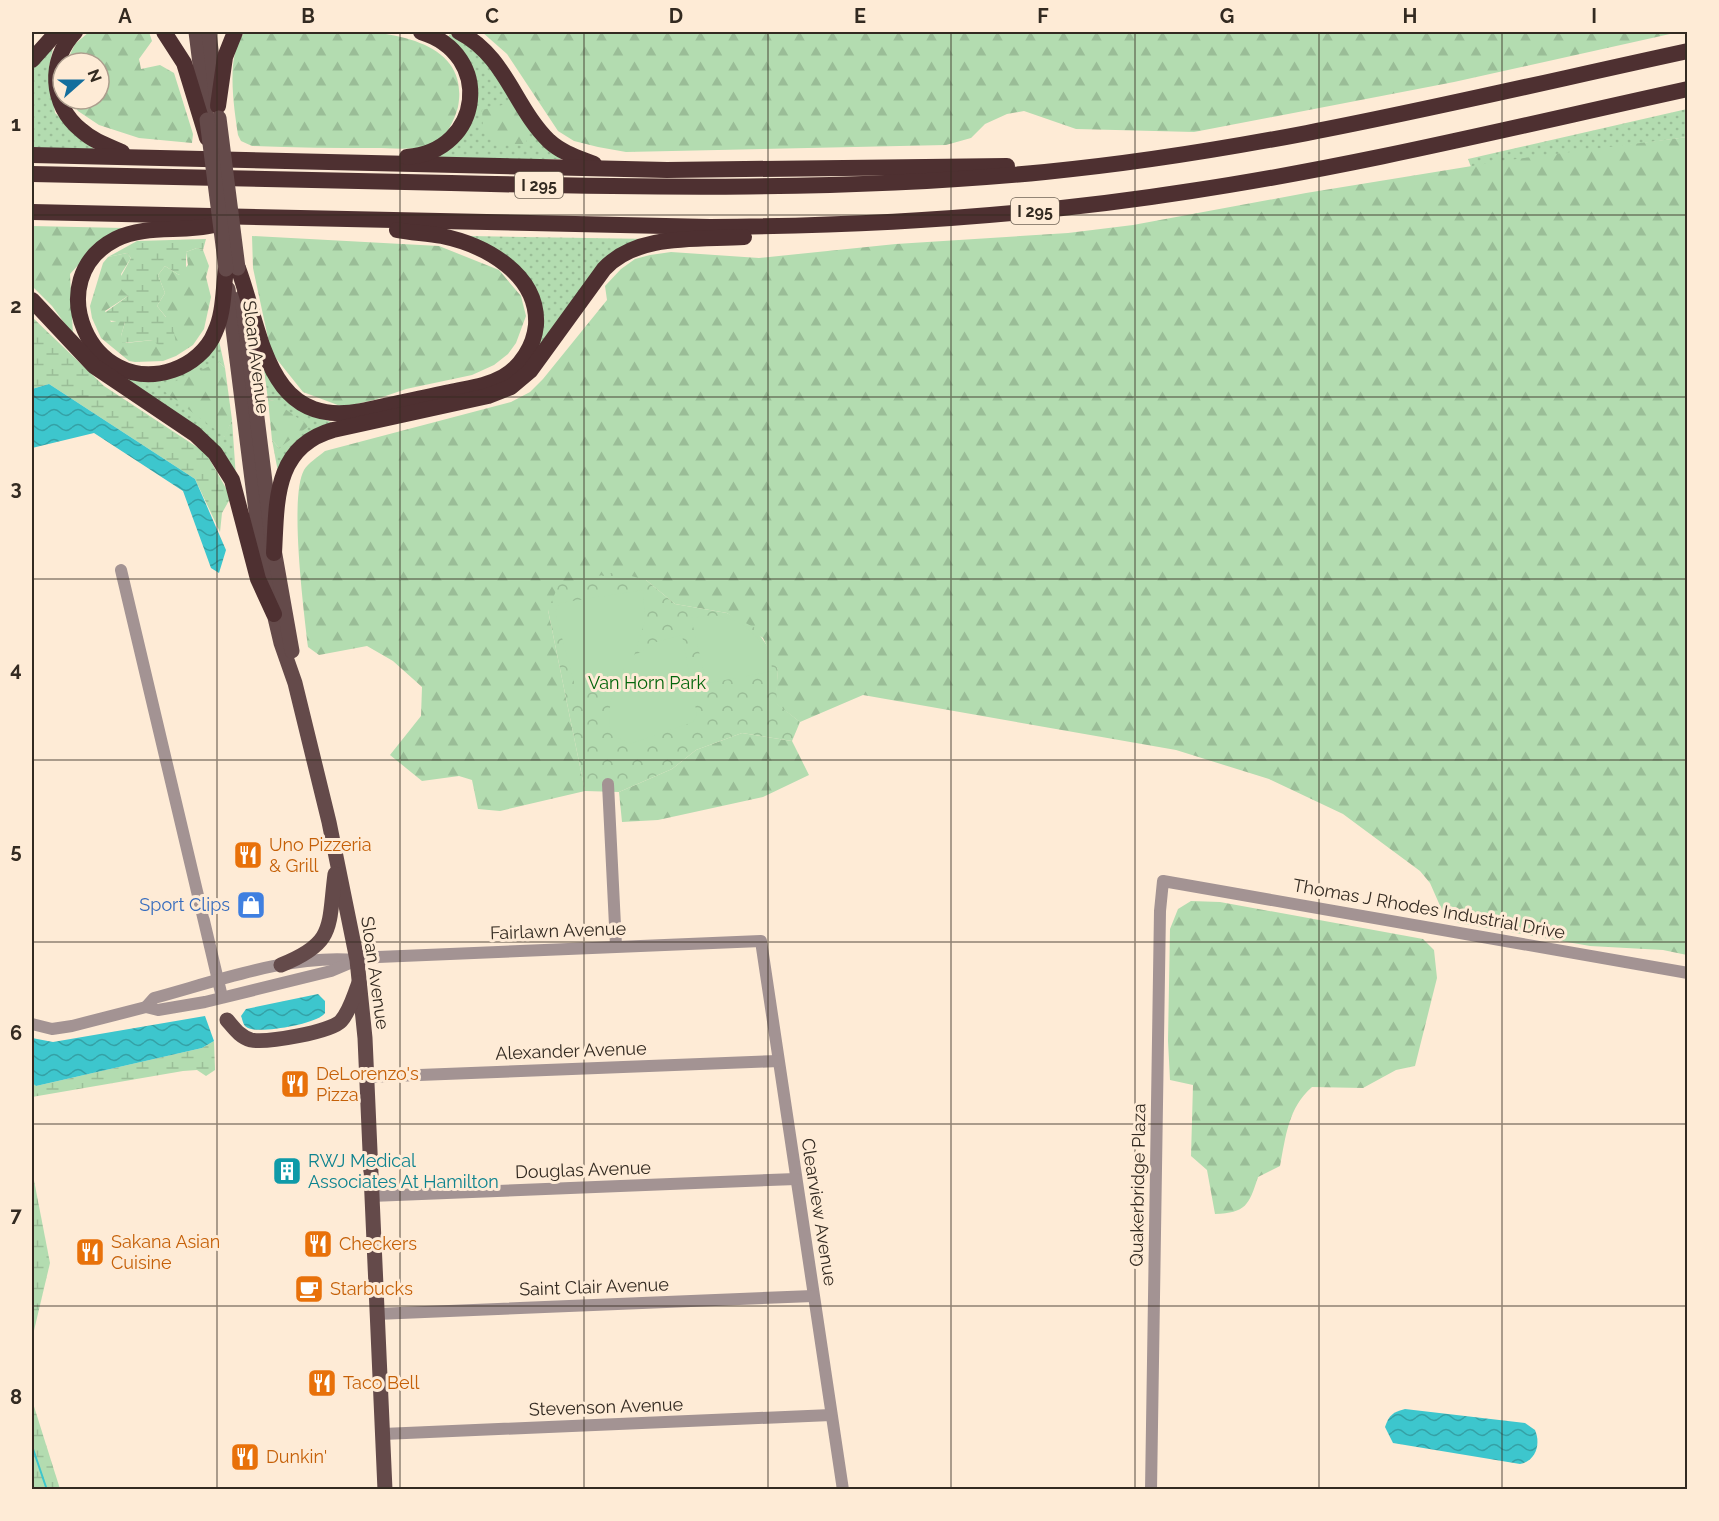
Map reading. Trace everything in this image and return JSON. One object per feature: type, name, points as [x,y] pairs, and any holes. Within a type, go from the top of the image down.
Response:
[{"type":"highway","points":[[32,60],[57,32]]},
{"type":"highway","points":[[75,32],[63,48],[57,65],[56,88],[62,107],[84,133],[131,156]]},
{"type":"highway","points":[[164,32],[184,63],[211,116]]},
{"type":"highway","points":[[211,151],[211,116],[225,57],[235,32]]},
{"type":"highway","points":[[344,161],[427,154],[445,145],[461,127],[470,99],[464,65],[450,47],[421,32]]},
{"type":"highway","points":[[459,32],[482,47],[494,59],[550,142],[566,153],[603,168]]},
{"type":"highway","name":"I 295","points":[[32,174],[714,189],[904,183],[1046,171],[1188,154],[1292,136],[1688,51]]},
{"type":"highway","name":"I 295","points":[[32,212],[663,226],[807,226],[999,214],[1189,192],[1368,160],[1688,89]]},
{"type":"highway","points":[[32,155],[730,170],[997,165],[1046,171]]},
{"type":"highway","points":[[232,268],[214,334],[199,355],[177,369],[156,374],[128,371],[102,356],[84,330],[78,303],[80,284],[91,261],[110,243],[142,231],[207,227],[248,217]]},
{"type":"highway","points":[[232,268],[269,366],[292,396],[314,410],[332,414],[361,411],[488,383],[516,368],[531,343],[536,315],[526,288],[513,271],[495,256],[470,244],[436,235],[399,231],[371,219]]},
{"type":"highway","points":[[274,553],[277,500],[281,479],[296,452],[312,438],[333,430],[488,396],[511,387],[530,370],[604,269],[628,250],[657,244],[745,237],[807,226]]},
{"type":"highway","points":[[32,300],[94,366],[195,434],[215,453],[232,480],[258,579],[274,614]]},
{"type":"main road","name":"Sloan Avenue","points":[[196,32],[211,116],[274,553],[296,683]]},
{"type":"main road","name":"Sloan Avenue","points":[[209,32],[211,116]]},
{"type":"main road","name":"Sloan Avenue","points":[[211,151],[232,268],[261,551],[274,614],[296,683],[337,862],[360,981],[385,1490]]},
{"type":"main road","points":[[281,965],[308,954],[324,938],[337,862]]},
{"type":"main road","points":[[226,1020],[240,1034],[255,1040],[274,1039],[327,1028],[344,1018],[360,981]]},
{"type":"street","points":[[121,570],[222,997]]},
{"type":"street","points":[[608,784],[616,946]]},
{"type":"street","name":"Thomas J Rhodes Industrial Drive","points":[[1163,881],[1688,973]]},
{"type":"street","name":"Quakerbridge Plaza","points":[[1152,1490],[1160,923],[1163,881]]},
{"type":"street","name":"Fairlawn Avenue","points":[[32,1024],[52,1029],[146,1007],[158,1010],[331,971],[357,960],[384,956],[761,941]]},
{"type":"street","name":"Clearview Avenue","points":[[761,941],[843,1490]]},
{"type":"street","name":"Fairlawn Avenue","points":[[146,1007],[154,998],[281,965],[329,957],[357,960]]},
{"type":"street","name":"Alexander Avenue","points":[[366,1077],[778,1061]]},
{"type":"street","name":"Douglas Avenue","points":[[372,1197],[796,1179]]},
{"type":"street","name":"Saint Clair Avenue","points":[[376,1314],[813,1296]]},
{"type":"street","name":"Stevenson Avenue","points":[[383,1434],[831,1415]]},
{"type":"green space","points":[[342,30],[380,33],[414,41],[440,54],[456,76],[458,107],[455,117],[446,134],[438,142],[420,148],[252,146],[241,141],[238,135],[232,81],[235,53],[245,32]]},
{"type":"green space","points":[[89,32],[149,32],[152,41],[139,59],[141,69],[160,65],[174,73],[193,134],[192,143],[139,138],[99,125],[78,111],[111,111],[111,51],[72,51],[75,44]]},
{"type":"green space","points":[[482,32],[1679,32],[1454,82],[1194,132],[1076,129],[1024,111],[1007,114],[985,124],[971,138],[946,145],[626,152],[574,141],[558,131],[507,54]]},
{"type":"green space","points":[[450,34],[487,59],[528,125],[564,159],[426,160],[475,99],[448,37]]},
{"type":"green space","points":[[54,44],[49,67],[51,111],[55,111],[94,149],[32,149],[32,69]]},
{"type":"green space","points":[[514,102],[528,125],[526,144],[497,144],[483,128],[482,110]]},
{"type":"green space","points":[[1687,109],[1687,137],[1471,167],[1468,159]]},
{"type":"green space","points":[[1687,137],[1687,955],[1663,950],[1590,946],[1458,923],[1445,917],[1430,883],[1420,871],[1343,814],[1269,779],[1176,750],[863,695],[800,722],[775,703],[778,670],[763,638],[727,613],[675,604],[646,580],[548,610],[585,791],[500,811],[478,809],[472,780],[459,776],[422,781],[390,755],[421,716],[422,687],[393,661],[367,646],[319,655],[308,647],[298,529],[300,484],[306,467],[325,451],[511,402],[530,392],[607,300],[605,286],[621,269],[635,259],[671,252],[759,258],[896,244],[1068,233],[1133,225],[1306,193],[1509,160]]},
{"type":"green space","points":[[32,226],[123,228],[101,240],[70,274],[73,335],[52,306],[32,286]]},
{"type":"green space","points":[[252,236],[439,246],[499,270],[521,296],[526,316],[516,343],[508,354],[494,365],[472,375],[406,389],[343,407],[303,392],[271,352],[253,268]]},
{"type":"green space","points":[[470,236],[651,239],[618,251],[539,347],[539,303]]},
{"type":"green space","points":[[206,239],[203,250],[197,248],[186,252],[186,272],[179,275],[165,266],[158,275],[165,293],[157,306],[173,326],[176,344],[167,349],[160,347],[153,340],[122,343],[121,336],[125,322],[104,320],[103,314],[128,296],[121,289],[119,280],[131,258],[127,253],[108,257],[137,241]]},
{"type":"green space","points":[[197,248],[203,250],[209,266],[206,277],[211,297],[204,329],[193,345],[176,356],[163,361],[129,361],[101,338],[92,318],[90,306],[103,263],[108,257],[127,253],[131,258],[121,274],[128,296],[105,311],[111,322],[122,320],[125,322],[121,336],[126,343],[153,340],[166,317],[157,306],[165,293],[158,275],[165,266],[179,275],[188,265],[186,252]]},
{"type":"green space","points":[[32,317],[104,386],[206,453],[231,497],[222,513],[220,532],[195,479],[49,384],[32,389]]},
{"type":"green space","points":[[219,341],[225,368],[219,362],[224,437],[232,420],[236,478],[124,378],[167,377]]},
{"type":"green space","points":[[219,362],[225,368],[232,420],[225,437],[160,388]]},
{"type":"green space","points":[[264,370],[317,416],[335,424],[278,472],[272,440],[279,448],[274,401],[268,400]]},
{"type":"green space","points":[[268,400],[274,401],[309,426],[279,448],[272,440]]},
{"type":"green space","name":"Van Horn Park","points":[[617,572],[646,580],[675,604],[727,613],[755,628],[772,653],[778,670],[776,703],[800,722],[792,741],[742,733],[696,750],[672,769],[619,792],[585,791],[548,610],[559,584]]},
{"type":"green space","points":[[643,590],[645,621],[634,656],[656,642],[682,635],[697,715],[693,722],[630,744],[611,734],[610,725],[611,700],[624,668],[596,687],[577,693],[555,612],[560,603]]},
{"type":"green space","points":[[713,615],[735,621],[752,632],[765,649],[773,671],[709,683],[706,681],[691,618]]},
{"type":"green space","points":[[742,733],[792,741],[809,775],[763,797],[658,820],[622,822],[619,792],[672,769],[696,750]]},
{"type":"green space","points":[[1191,901],[1220,902],[1423,939],[1434,950],[1437,978],[1415,1066],[1396,1070],[1363,1088],[1312,1087],[1293,1113],[1286,1133],[1280,1166],[1258,1177],[1249,1201],[1234,1212],[1215,1214],[1207,1170],[1191,1156],[1193,1085],[1170,1080],[1168,1041],[1170,929],[1178,909]]},
{"type":"green space","points":[[214,1041],[215,1070],[206,1076],[197,1070],[183,1071],[32,1097],[32,1083],[36,1086],[202,1048]]},
{"type":"green space","points":[[32,1170],[50,1263],[32,1339]]},
{"type":"green space","points":[[32,1400],[60,1489],[32,1489]]},
{"type":"water","points":[[49,384],[195,479],[226,550],[219,573],[211,568],[183,491],[94,433],[32,448],[32,389]]},
{"type":"water","points":[[318,994],[325,1001],[325,1013],[312,1021],[264,1030],[248,1028],[243,1023],[241,1016],[246,1009]]},
{"type":"water","points":[[205,1016],[214,1041],[202,1048],[36,1086],[32,1083],[32,1038],[53,1042]]},
{"type":"water","points":[[1405,1409],[1525,1423],[1535,1430],[1537,1435],[1536,1451],[1530,1459],[1520,1464],[1393,1443],[1385,1427],[1392,1415]]},
{"type":"waterway","points":[[32,1446],[47,1490]]},
{"type":"place","name":"Uno Pizzeria & Grill","points":[[248,855]]},
{"type":"place","name":"Sport Clips","points":[[251,905]]},
{"type":"place","name":"DeLorenzo's Pizza","points":[[295,1084]]},
{"type":"place","name":"RWJ Medical Associates At Hamilton","points":[[287,1171]]},
{"type":"place","name":"Checkers","points":[[318,1244]]},
{"type":"place","name":"Sakana Asian Cuisine","points":[[90,1252]]},
{"type":"place","name":"Starbucks","points":[[309,1289]]},
{"type":"place","name":"Taco Bell","points":[[322,1383]]},
{"type":"place","name":"Dunkin'","points":[[245,1457]]}]
